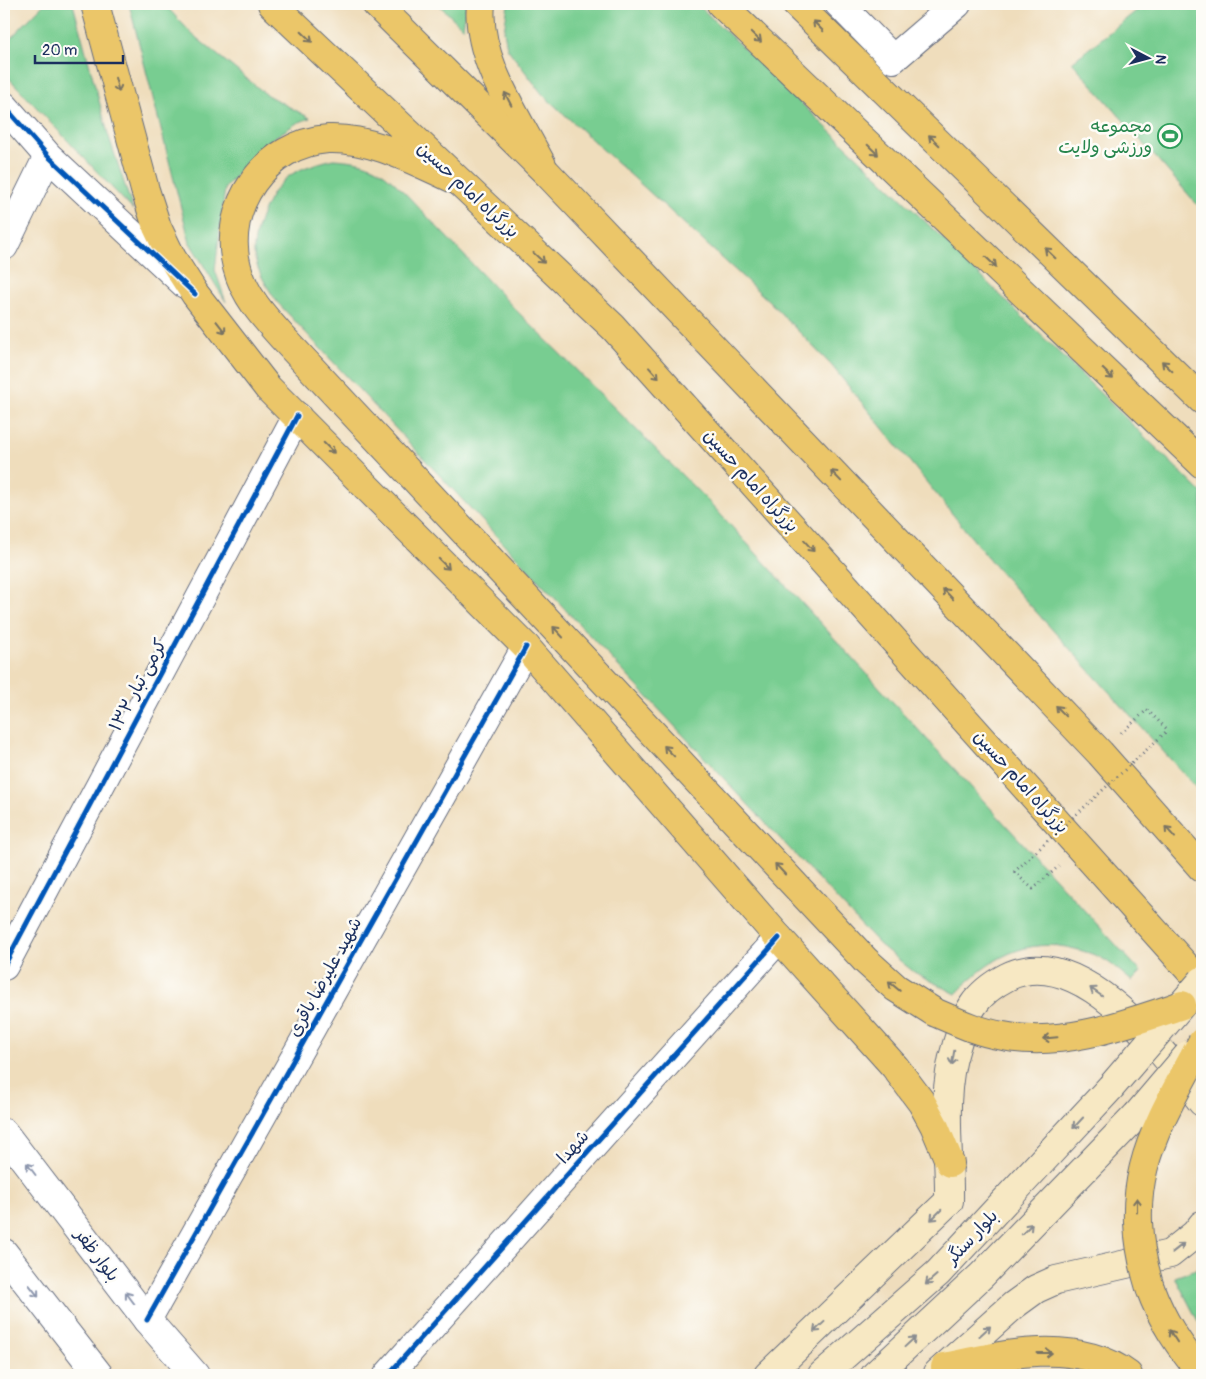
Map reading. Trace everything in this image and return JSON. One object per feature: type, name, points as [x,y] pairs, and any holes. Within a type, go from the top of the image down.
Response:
[{"type":"main road","points":[[95,4],[145,190],[157,227],[172,258],[195,294],[268,388],[526,647],[910,1086],[934,1125],[950,1163]]},
{"type":"main road","name":"بزرگراه امام حسین","points":[[272,4],[613,327],[1202,982]]},
{"type":"main road","points":[[376,4],[547,173],[1100,753],[1202,868]]},
{"type":"main road","points":[[481,4],[480,32],[484,48],[506,96],[547,173]]},
{"type":"main road","points":[[721,4],[1202,464]]},
{"type":"main road","points":[[796,4],[1202,400]]},
{"type":"main road","points":[[458,181],[382,149],[347,140],[314,141],[297,145],[284,153],[253,179],[244,195],[238,216],[234,248],[237,267],[251,300],[282,337],[866,961],[896,988],[934,1012],[974,1029],[1010,1038],[1036,1039],[1080,1036],[1182,1005]]},
{"type":"main road","points":[[768,1375],[949,1201],[950,1163],[946,1117],[955,1048],[973,1002],[994,984],[1018,972],[1042,970],[1064,974],[1096,991],[1166,1057],[1202,1102]]},
{"type":"main road","name":"بلوار سنگر","points":[[822,1375],[938,1273],[1112,1087],[1202,982]]},
{"type":"main road","points":[[1202,1041],[1158,1126],[1141,1174],[1137,1200],[1141,1258],[1159,1313],[1172,1336],[1202,1374]]},
{"type":"main road","name":"بلوار سنگر","points":[[875,1375],[982,1275],[1137,1115],[1202,1041]]},
{"type":"main road","points":[[940,1371],[1014,1305],[1036,1289],[1056,1280],[1170,1254],[1195,1234],[1202,1225]]},
{"type":"main road","points":[[940,1371],[1004,1356],[1056,1352],[1082,1355],[1099,1360],[1128,1375]]},
{"type":"street","points":[[840,4],[893,59],[957,4]]},
{"type":"street","points":[[4,106],[48,156],[195,294]]},
{"type":"street","points":[[4,246],[48,156]]},
{"type":"street","name":"کرمی تبار ۱۳۲","points":[[4,966],[297,416]]},
{"type":"street","name":"شهید علیرضا باقری","points":[[147,1320],[526,647]]},
{"type":"street","name":"شهدا","points":[[388,1375],[779,938]]},
{"type":"street","name":"بلوار ظفر","points":[[4,1133],[147,1320],[195,1375]]},
{"type":"street","points":[[4,1253],[87,1369]]},
{"type":"path","points":[[1032,889],[1014,872],[1168,730],[1147,710],[1100,753]]},
{"type":"green space","points":[[44,4],[73,4],[108,134],[133,210],[4,73],[4,45]]},
{"type":"green space","points":[[129,4],[164,4],[193,35],[267,95],[310,118],[297,123],[264,144],[225,188],[215,270],[226,302],[190,243]]},
{"type":"green space","points":[[438,4],[466,4],[463,28]]},
{"type":"green space","points":[[508,4],[697,4],[932,228],[1202,493],[1202,794],[998,570],[832,366],[769,301],[543,95],[507,48],[504,31]]},
{"type":"green space","name":"مجموعه ورزشی ولایت","points":[[1145,4],[1202,4],[1202,210],[1072,62]]},
{"type":"green space","points":[[333,159],[355,161],[371,166],[394,182],[513,307],[710,503],[1141,972],[1132,981],[1111,964],[1096,956],[1075,949],[1040,946],[1024,948],[995,961],[968,981],[956,994],[914,972],[879,944],[277,302],[266,285],[255,259],[254,244],[258,225],[270,198],[286,178],[305,168]]},
{"type":"green space","points":[[1202,1267],[1202,1329],[1175,1277]]},
{"type":"cycle path","points":[[4,106],[48,156],[195,294]]},
{"type":"cycle path","points":[[4,966],[297,416]]},
{"type":"cycle path","points":[[147,1320],[526,647]]},
{"type":"cycle path","points":[[388,1375],[779,938]]},
{"type":"place","name":"مجموعه ورزشی ولایت","points":[[1170,136]]}]
